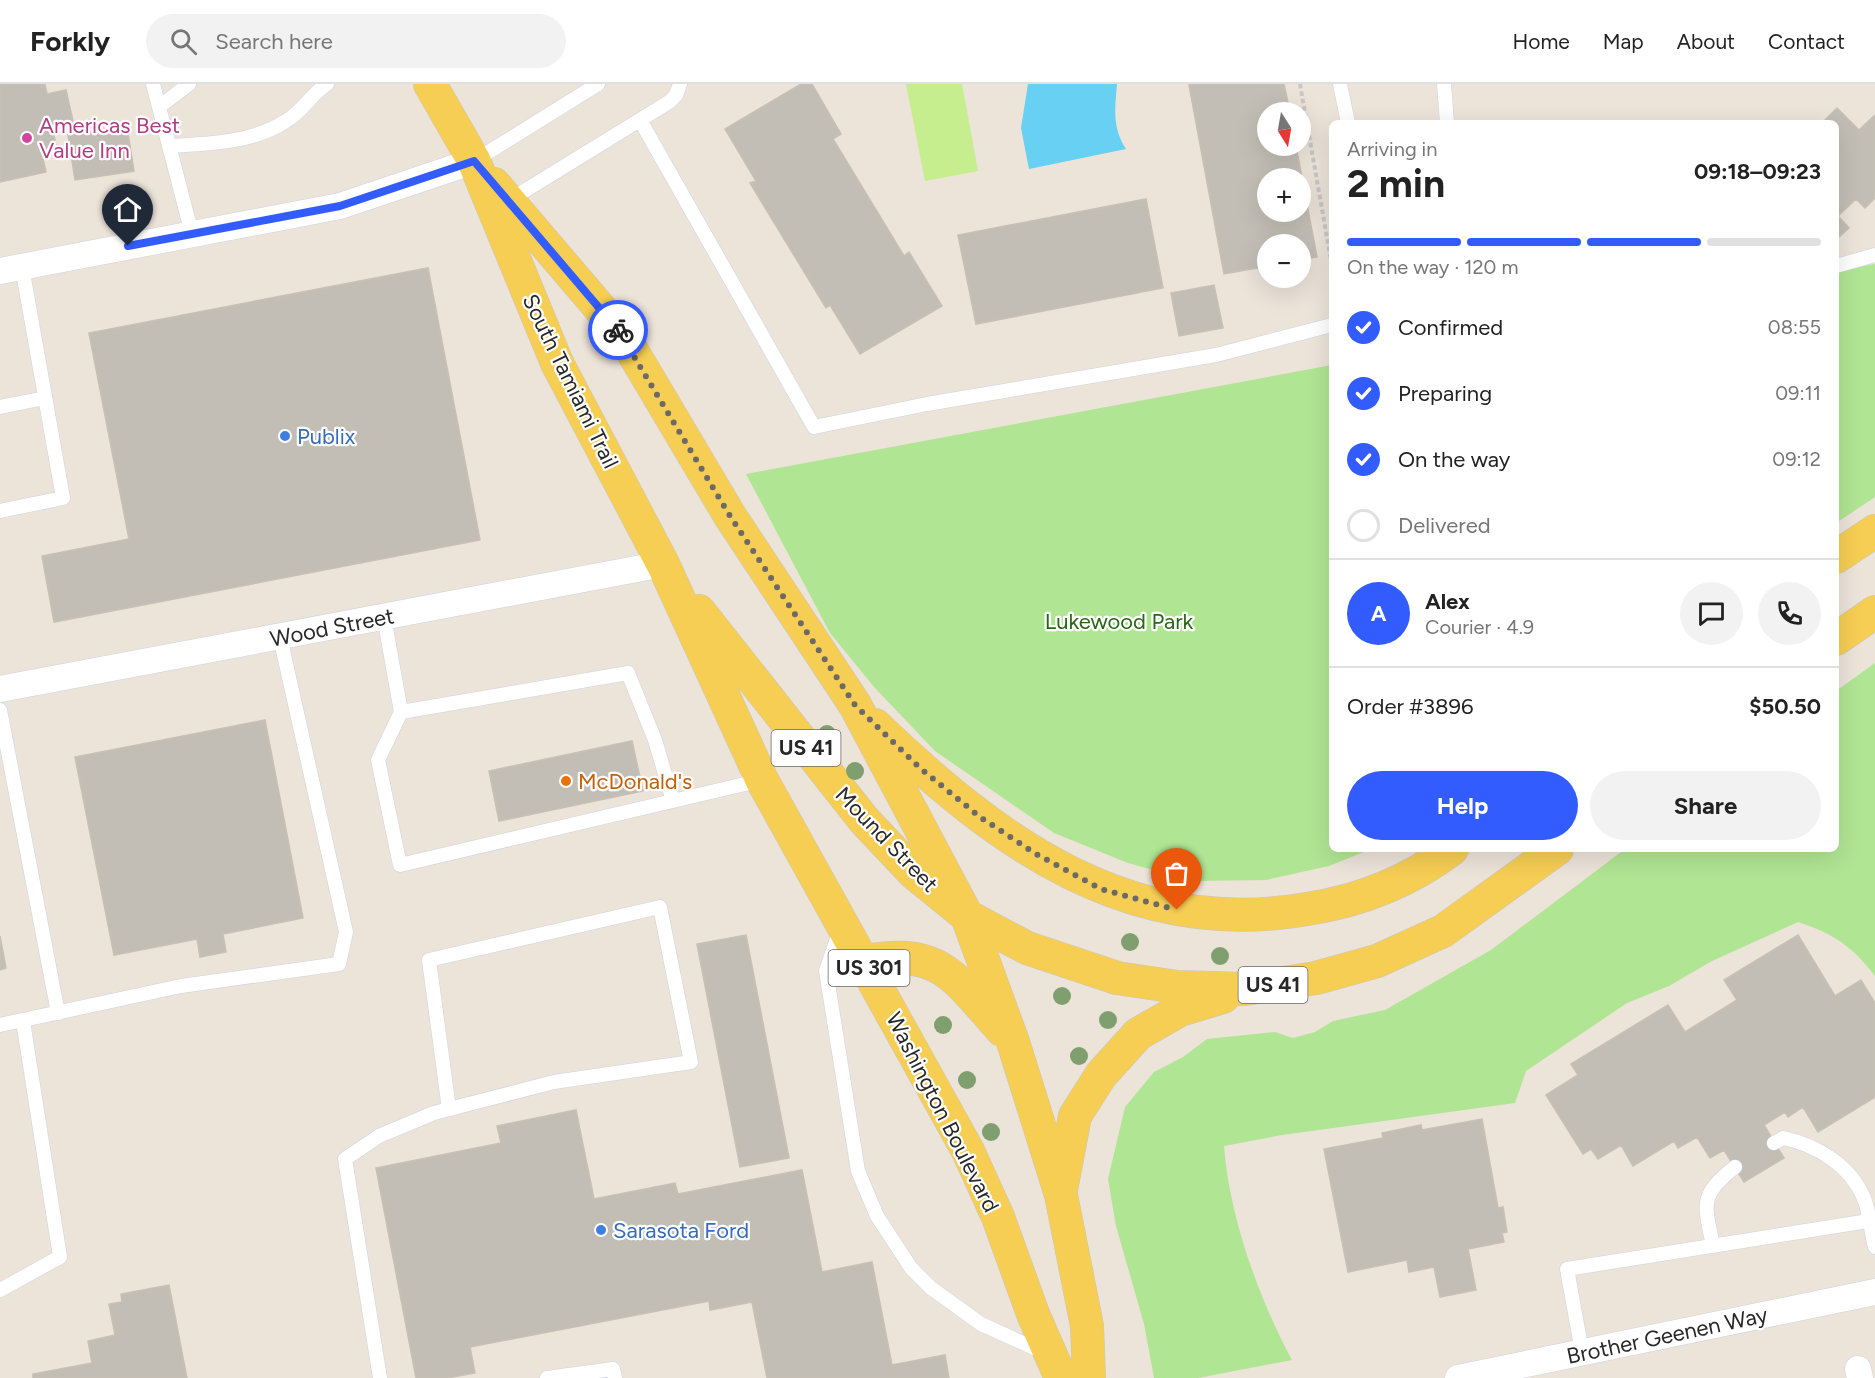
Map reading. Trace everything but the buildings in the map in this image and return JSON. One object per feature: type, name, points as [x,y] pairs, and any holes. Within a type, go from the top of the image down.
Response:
[{"type":"main road","name":"South Tamiami Trail","points":[[430,84],[474,161],[557,363],[663,564]]},
{"type":"main road","name":"South Tamiami Trail","points":[[474,161],[622,334],[730,516],[855,705]]},
{"type":"main road","points":[[1839,555],[1875,531]]},
{"type":"main road","name":"Washington Boulevard","points":[[663,564],[762,780],[865,961],[968,1151],[998,1217],[1056,1366]]},
{"type":"main road","name":"Mound Street","points":[[663,564],[864,820],[914,873],[967,916],[1027,948],[1117,978],[1177,987],[1245,990],[1316,978],[1377,961],[1443,930],[1553,852]]},
{"type":"main road","points":[[1839,637],[1875,612]]},
{"type":"main road","name":"US 41","points":[[855,705],[920,768],[980,817],[1036,854],[1101,889],[1159,907],[1213,915],[1268,916],[1335,905],[1384,888],[1427,868],[1448,852]]},
{"type":"main road","points":[[855,705],[967,916],[1013,1042],[1061,1195],[1087,1326],[1089,1378]]},
{"type":"main road","points":[[865,961],[895,955],[929,961],[956,980],[1013,1042]]},
{"type":"main road","points":[[1061,1195],[1075,1116],[1101,1075],[1138,1034],[1180,1010],[1245,990]]},
{"type":"street","points":[[11,269],[340,206],[474,161]]},
{"type":"street","name":"Wood Street","points":[[0,689],[663,564]]},
{"type":"street","name":"Brother Geenen Way","points":[[1458,1378],[1875,1292]]},
{"type":"lane","points":[[153,84],[192,234]]},
{"type":"lane","points":[[159,107],[189,84]]},
{"type":"lane","points":[[474,161],[598,84]]},
{"type":"lane","points":[[508,201],[669,102],[676,96],[680,84]]},
{"type":"lane","points":[[1340,84],[1347,120]]},
{"type":"lane","points":[[1444,84],[1447,120]]},
{"type":"lane","points":[[169,146],[212,143],[256,135],[285,122],[307,106],[321,86]]},
{"type":"lane","points":[[640,120],[814,427],[939,402],[1216,355],[1329,326]]},
{"type":"lane","points":[[1839,266],[1875,255]]},
{"type":"lane","points":[[0,511],[63,498],[45,398],[11,269]]},
{"type":"lane","points":[[0,407],[45,398]]},
{"type":"lane","points":[[384,617],[401,712],[378,760],[400,865],[762,780]]},
{"type":"lane","points":[[0,1025],[182,986],[339,964],[346,932],[280,636]]},
{"type":"lane","points":[[401,712],[628,673],[655,740],[673,801]]},
{"type":"lane","points":[[0,710],[58,1013]]},
{"type":"lane","points":[[380,1378],[345,1159],[379,1136],[449,1109],[554,1082],[691,1062],[660,907],[429,960],[449,1109]]},
{"type":"lane","points":[[843,923],[826,970],[858,1171],[877,1216],[911,1268],[931,1288],[981,1324],[1056,1366]]},
{"type":"lane","points":[[0,1290],[60,1257],[23,1021]]},
{"type":"lane","points":[[1774,1143],[1783,1138],[1803,1142],[1825,1154],[1847,1171],[1865,1200],[1872,1221],[1875,1246]]},
{"type":"lane","points":[[1713,1246],[1705,1204],[1714,1183],[1735,1167]]},
{"type":"lane","points":[[1582,1352],[1567,1269],[1872,1221]]},
{"type":"lane","points":[[547,1378],[613,1369],[615,1378]]},
{"type":"path","points":[[1300,84],[1329,249]]},
{"type":"green space","points":[[906,84],[962,84],[978,171],[925,181]]},
{"type":"green space","points":[[1875,264],[1875,497],[1839,521],[1839,270]]},
{"type":"green space","name":"Lukewood Park","points":[[1329,366],[1329,852],[1364,852],[1329,866],[1266,880],[1194,881],[1128,863],[1054,833],[935,751],[875,688],[830,633],[746,474]]},
{"type":"green space","points":[[1875,663],[1875,976],[1841,942],[1822,931],[1798,922],[1712,961],[1669,986],[1627,1003],[1526,1071],[1515,1103],[1282,1135],[1224,1146],[1227,1173],[1239,1228],[1257,1284],[1292,1360],[1198,1378],[1154,1378],[1144,1324],[1116,1226],[1108,1179],[1125,1107],[1154,1072],[1183,1057],[1207,1039],[1275,1032],[1293,1038],[1315,1032],[1333,1021],[1385,1010],[1491,950],[1621,852],[1839,852],[1839,689]]},
{"type":"water","points":[[1028,84],[1117,84],[1116,125],[1126,149],[1029,169],[1021,128]]},
{"type":"way so far","points":[[618,330],[730,516],[855,705],[920,768],[980,817],[1036,854],[1101,889],[1159,907],[1177,910]]},
{"type":"place","name":"Americas Best Value Inn","points":[[27,138]]},
{"type":"place","name":"Publix","points":[[285,436]]},
{"type":"place","name":"McDonald's","points":[[566,781]]},
{"type":"place","name":"Sarasota Ford","points":[[601,1230]]},
{"type":"route","points":[[128,246],[340,206],[474,161],[618,330]]}]
